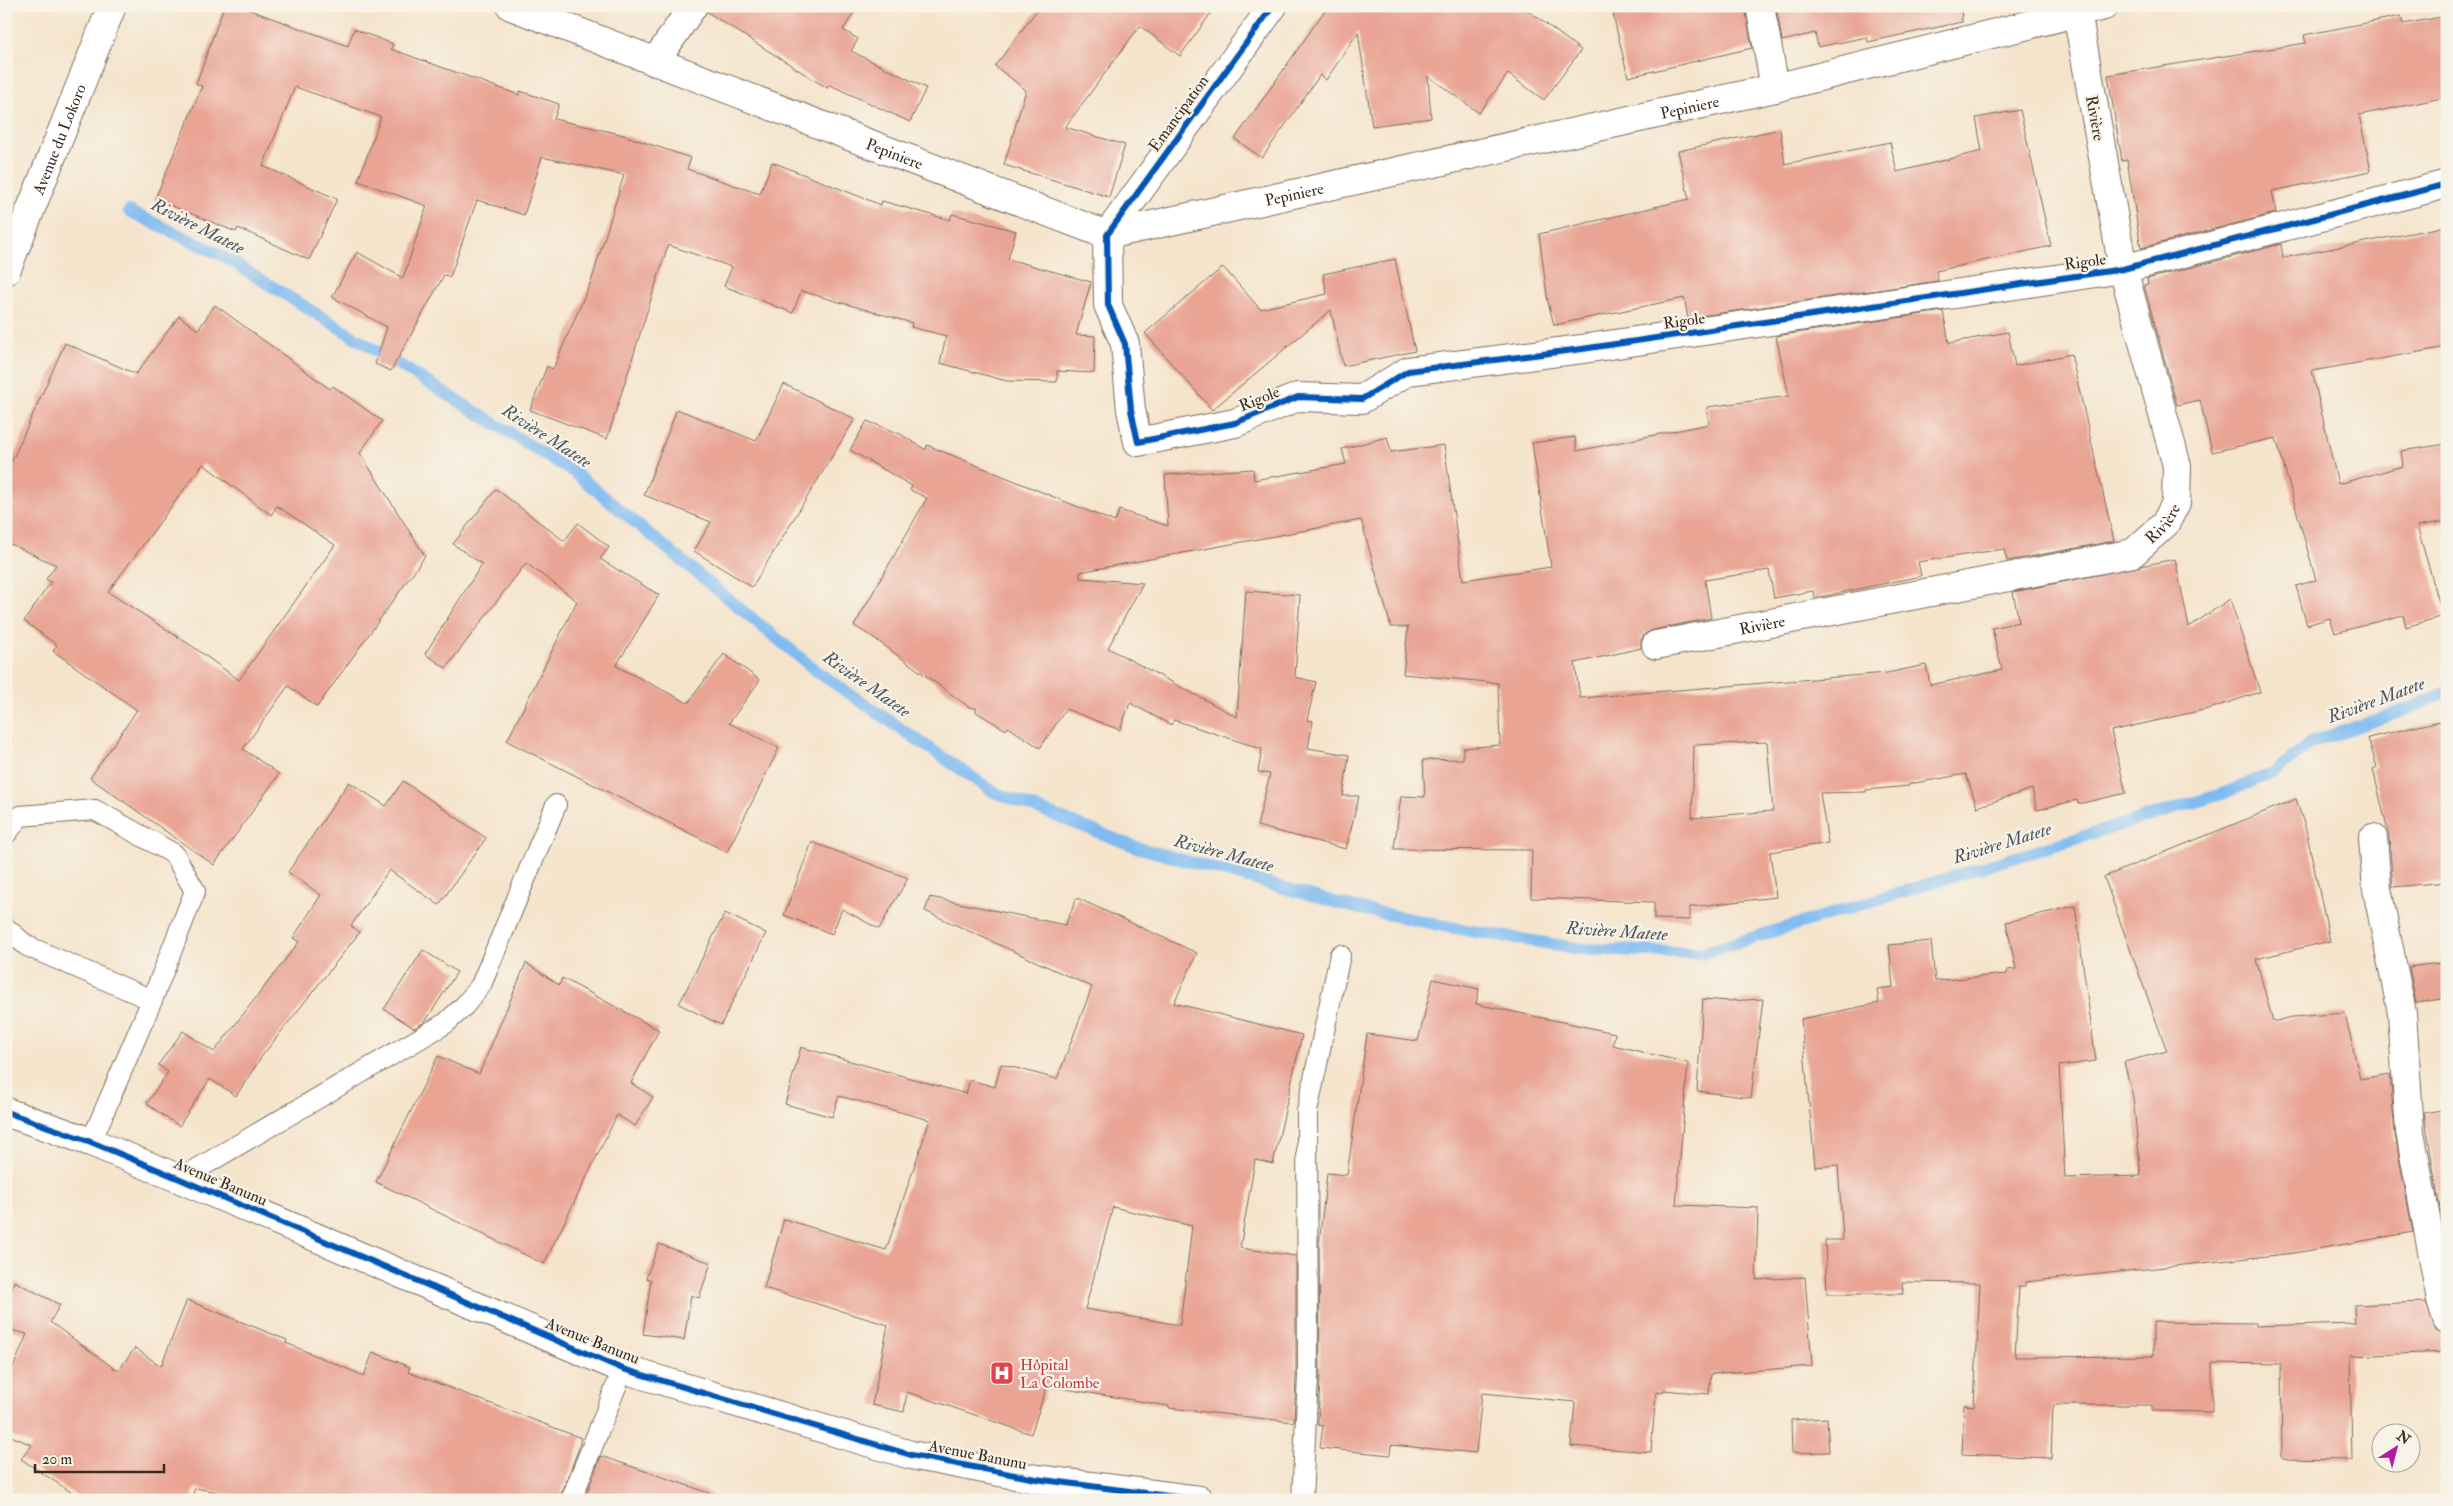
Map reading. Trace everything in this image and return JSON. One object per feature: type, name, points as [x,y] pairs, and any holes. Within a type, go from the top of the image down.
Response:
[{"type":"street","name":"Avenue du Lokoro","points":[[6,271],[112,6]]},
{"type":"street","name":"Pepiniere","points":[[511,6],[1106,235],[1775,88],[2104,6]]},
{"type":"street","points":[[655,62],[693,6]]},
{"type":"street","name":"Emancipation","points":[[1106,235],[1273,6]]},
{"type":"street","points":[[1760,6],[1775,88]]},
{"type":"street","name":"Rivière","points":[[1656,645],[2133,553],[2165,524],[2176,503],[2177,466],[2123,269],[2077,12]]},
{"type":"street","name":"Rigole","points":[[1106,235],[1108,305],[1124,344],[1138,442],[1235,423],[1298,397],[1362,399],[1408,371],[1582,350],[2123,269],[2447,184]]},
{"type":"street","points":[[2373,838],[2378,890],[2402,1013],[2410,1132],[2441,1300],[2447,1318]]},
{"type":"street","name":"Avenue Banunu","points":[[6,1112],[91,1142],[180,1179],[623,1369],[911,1455],[1036,1479],[1199,1500]]},
{"type":"lane","points":[[180,1179],[446,1023],[465,1005],[481,985],[556,805]]},
{"type":"lane","points":[[6,834],[20,816],[95,810],[174,854],[195,891],[152,1000],[91,1142]]},
{"type":"lane","points":[[6,928],[27,946],[152,1000]]},
{"type":"lane","points":[[1302,1500],[1308,1376],[1307,1112],[1340,955]]},
{"type":"lane","points":[[571,1500],[623,1369]]},
{"type":"building","points":[[224,6],[239,6],[348,46],[354,29],[393,44],[391,49],[519,95],[520,91],[559,104],[554,119],[620,134],[691,158],[687,169],[760,194],[772,162],[881,205],[882,201],[950,220],[952,214],[1016,231],[1008,259],[1091,282],[1076,335],[1095,336],[1094,373],[1057,371],[1057,382],[1007,381],[940,363],[946,336],[911,327],[912,323],[801,291],[793,313],[724,286],[732,267],[668,245],[607,439],[530,410],[547,366],[553,369],[592,279],[624,175],[542,157],[524,215],[477,200],[450,277],[444,275],[391,371],[375,364],[387,327],[332,297],[357,252],[403,278],[427,206],[358,181],[381,117],[295,87],[263,166],[337,199],[309,260],[238,228],[236,232],[155,199],[202,86],[196,84]]},
{"type":"building","points":[[708,6],[858,6],[843,30],[858,39],[851,51],[926,88],[910,122],[830,85],[827,88],[707,12]]},
{"type":"building","points":[[1040,6],[1216,6],[1180,56],[1140,26],[1065,127],[1125,145],[1109,197],[1004,165],[1026,90],[995,66]]},
{"type":"building","points":[[1328,6],[1522,6],[1581,50],[1544,100],[1508,74],[1479,113],[1428,76],[1431,118],[1372,126],[1358,32],[1326,80],[1320,75],[1262,158],[1235,139]]},
{"type":"building","points":[[1611,6],[1745,6],[1752,48],[1628,77]]},
{"type":"building","points":[[1776,6],[1961,6],[1962,22],[1868,42],[1867,37],[1818,47],[1815,33],[1782,41]]},
{"type":"building","points":[[2401,16],[2403,24],[2447,16],[2447,97],[2359,115],[2371,171],[2272,191],[2276,213],[2141,248],[2127,160],[2122,161],[2108,75],[2306,43],[2304,35]]},
{"type":"building","points":[[2020,110],[2051,246],[1936,271],[1938,281],[1688,318],[1684,298],[1554,325],[1548,302],[1539,234],[1689,199],[1678,151],[1780,129],[1785,164],[1890,142],[1897,172],[1982,151],[1976,118]]},
{"type":"building","points":[[2447,226],[2447,347],[2312,371],[2338,484],[2403,466],[2401,451],[2447,444],[2447,521],[2417,526],[2443,616],[2406,627],[2403,615],[2335,633],[2330,618],[2307,625],[2296,586],[2316,580],[2276,438],[2212,452],[2200,400],[2177,405],[2144,285],[2148,284],[2147,279],[2281,244],[2283,258]]},
{"type":"building","points":[[1395,259],[1415,351],[1343,366],[1331,310],[1212,410],[1145,333],[1223,267],[1260,309],[1327,294],[1323,274]]},
{"type":"building","points":[[215,305],[330,389],[333,386],[382,421],[360,453],[425,556],[317,707],[288,686],[243,749],[279,774],[214,865],[90,778],[137,710],[53,651],[57,645],[24,621],[51,582],[46,579],[56,565],[6,542],[6,474],[65,343],[136,374],[179,316],[198,330]],"holes":[[[203,464],[271,515],[277,506],[335,545],[239,680],[192,646],[108,592]]]},
{"type":"building","points":[[1943,311],[1949,343],[2008,332],[2015,366],[2071,354],[2114,541],[2007,561],[2004,549],[1918,562],[1921,576],[1815,598],[1813,591],[1774,598],[1769,570],[1705,580],[1711,618],[1653,630],[1646,633],[1641,639],[1641,648],[1575,663],[1580,698],[1887,673],[1926,665],[1930,685],[2002,670],[1992,628],[2019,622],[2013,592],[2175,559],[2189,627],[2230,599],[2260,692],[2212,708],[2111,731],[2126,793],[2078,804],[2077,800],[2037,810],[2032,789],[1977,807],[1966,774],[1909,784],[1909,786],[1866,790],[1866,792],[1820,793],[1828,843],[1770,852],[1776,897],[1690,907],[1690,920],[1654,919],[1654,902],[1531,898],[1532,850],[1394,849],[1401,796],[1425,797],[1423,760],[1463,759],[1463,748],[1500,745],[1498,683],[1403,674],[1408,627],[1391,627],[1361,520],[1080,572],[1080,578],[1143,583],[1108,648],[1237,717],[1246,591],[1300,595],[1295,677],[1316,682],[1307,720],[1313,721],[1308,748],[1349,755],[1343,796],[1359,796],[1346,849],[1257,826],[1270,774],[1258,772],[1262,749],[1174,720],[1171,725],[1130,703],[1120,730],[1066,709],[1040,748],[1008,727],[1006,730],[976,712],[976,708],[969,707],[871,636],[854,626],[927,498],[910,490],[912,486],[850,450],[867,421],[900,434],[926,450],[927,445],[1115,522],[1119,510],[1168,526],[1165,475],[1253,469],[1254,480],[1346,464],[1342,449],[1387,437],[1391,452],[1444,445],[1463,580],[1551,567],[1532,443],[1575,437],[1577,451],[1709,424],[1707,407],[1789,396],[1776,336]],"holes":[[[1767,742],[1773,811],[1692,818],[1694,745]]]},
{"type":"building","points":[[784,384],[855,419],[752,587],[694,551],[711,522],[644,495],[677,409],[756,441]]},
{"type":"building","points":[[496,489],[564,541],[578,523],[609,547],[600,559],[659,595],[616,666],[688,703],[724,654],[760,680],[729,723],[779,748],[727,852],[507,741],[577,601],[526,563],[446,668],[425,654],[482,564],[453,544]]},
{"type":"building","points":[[2440,721],[2447,747],[2447,882],[2393,887],[2389,836],[2373,769],[2377,767],[2368,738]]},
{"type":"building","points":[[403,781],[486,838],[439,905],[389,870],[351,926],[360,932],[262,1056],[236,1096],[210,1079],[179,1126],[151,1107],[147,1103],[168,1072],[158,1065],[183,1031],[214,1052],[299,942],[293,938],[321,895],[288,872],[349,782],[386,806]]},
{"type":"building","points":[[2296,799],[2306,830],[2330,941],[2256,959],[2273,1022],[2292,1017],[2345,1013],[2360,1079],[2390,1074],[2395,1135],[2413,1232],[2295,1253],[2025,1282],[2025,1286],[2019,1286],[2015,1357],[2153,1356],[2153,1322],[2256,1323],[2256,1326],[2355,1323],[2354,1305],[2426,1302],[2436,1330],[2447,1334],[2447,1352],[2350,1356],[2352,1460],[2282,1459],[2281,1364],[2212,1363],[2212,1412],[2152,1411],[2152,1405],[2053,1405],[2051,1458],[1962,1454],[1964,1405],[1974,1406],[1980,1283],[1902,1282],[1903,1294],[1827,1294],[1825,1240],[1843,1240],[1838,1165],[1815,1167],[1801,1019],[1879,1003],[1877,989],[1893,987],[1889,945],[1931,941],[1935,981],[2007,974],[2007,970],[2016,969],[2006,922],[2075,906],[2096,1061],[2059,1066],[2065,1178],[2141,1176],[2133,1097],[2124,1062],[2167,1051],[2104,877]]},
{"type":"building","points":[[812,842],[908,878],[879,929],[842,909],[832,934],[784,915]]},
{"type":"building","points":[[930,897],[1065,925],[1077,898],[1197,953],[1174,1003],[1302,1035],[1273,1164],[1255,1160],[1240,1248],[1296,1256],[1294,1422],[1169,1408],[1169,1406],[1047,1386],[1031,1434],[907,1392],[904,1412],[872,1405],[888,1325],[764,1288],[784,1219],[886,1250],[930,1120],[839,1096],[832,1117],[785,1104],[801,1047],[966,1094],[970,1080],[995,1087],[1001,1064],[1057,1079],[1092,987],[925,911]],"holes":[[[1113,1207],[1192,1226],[1180,1325],[1085,1309]]]},
{"type":"building","points":[[725,913],[766,933],[721,1025],[679,1004]]},
{"type":"building","points":[[423,950],[457,972],[425,1022],[414,1028],[384,1009]]},
{"type":"building","points":[[2447,962],[2447,998],[2416,1003],[2409,967]]},
{"type":"building","points":[[526,963],[559,985],[562,978],[659,1030],[631,1083],[653,1097],[635,1126],[617,1115],[544,1264],[376,1182],[438,1056],[479,1074]]},
{"type":"building","points":[[1433,979],[1479,989],[1476,1004],[1615,1033],[1613,1045],[1688,1063],[1676,1205],[1758,1208],[1756,1280],[1805,1277],[1812,1366],[1711,1374],[1709,1394],[1663,1390],[1663,1393],[1656,1392],[1651,1452],[1571,1446],[1575,1402],[1482,1393],[1476,1453],[1391,1445],[1390,1455],[1320,1448],[1323,1426],[1318,1425],[1320,1376],[1319,1244],[1327,1173],[1347,1175],[1367,1034],[1418,1041]]},
{"type":"building","points":[[1703,999],[1728,1001],[1763,999],[1751,1098],[1697,1091]]},
{"type":"building","points":[[2447,1109],[2447,1226],[2443,1227],[2424,1113]]},
{"type":"building","points":[[659,1244],[711,1263],[699,1298],[691,1295],[684,1340],[643,1334],[651,1280],[646,1278]]},
{"type":"building","points":[[14,1281],[60,1305],[50,1322],[118,1371],[135,1348],[161,1366],[187,1300],[287,1340],[286,1343],[364,1376],[373,1352],[410,1367],[408,1372],[581,1438],[579,1448],[559,1500],[260,1500],[195,1488],[191,1500],[83,1500],[21,1459],[32,1445],[6,1434],[6,1385],[27,1334],[6,1329],[6,1310]]},
{"type":"building","points":[[1827,1418],[1829,1452],[1792,1453],[1791,1420]]},
{"type":"building","points":[[601,1456],[712,1494],[711,1500],[584,1500]]},
{"type":"waterway","name":"Rivière Matete","points":[[129,211],[221,255],[575,473],[819,673],[994,792],[1136,847],[1356,908],[1465,930],[1582,949],[1703,953],[2222,794],[2275,772],[2312,742],[2405,710],[2447,692]]},
{"type":"cycle path","points":[[1273,6],[1107,235],[1108,305],[1125,344],[1131,410],[1138,442],[1235,423],[1298,397],[1362,399],[1408,371],[1582,349],[2123,269],[2447,184]]},
{"type":"cycle path","points":[[6,1112],[91,1142],[180,1179],[623,1369],[911,1455],[1036,1479],[1199,1500]]},
{"type":"place","name":"Hôpital La Colombe","points":[[1002,1373]]}]
